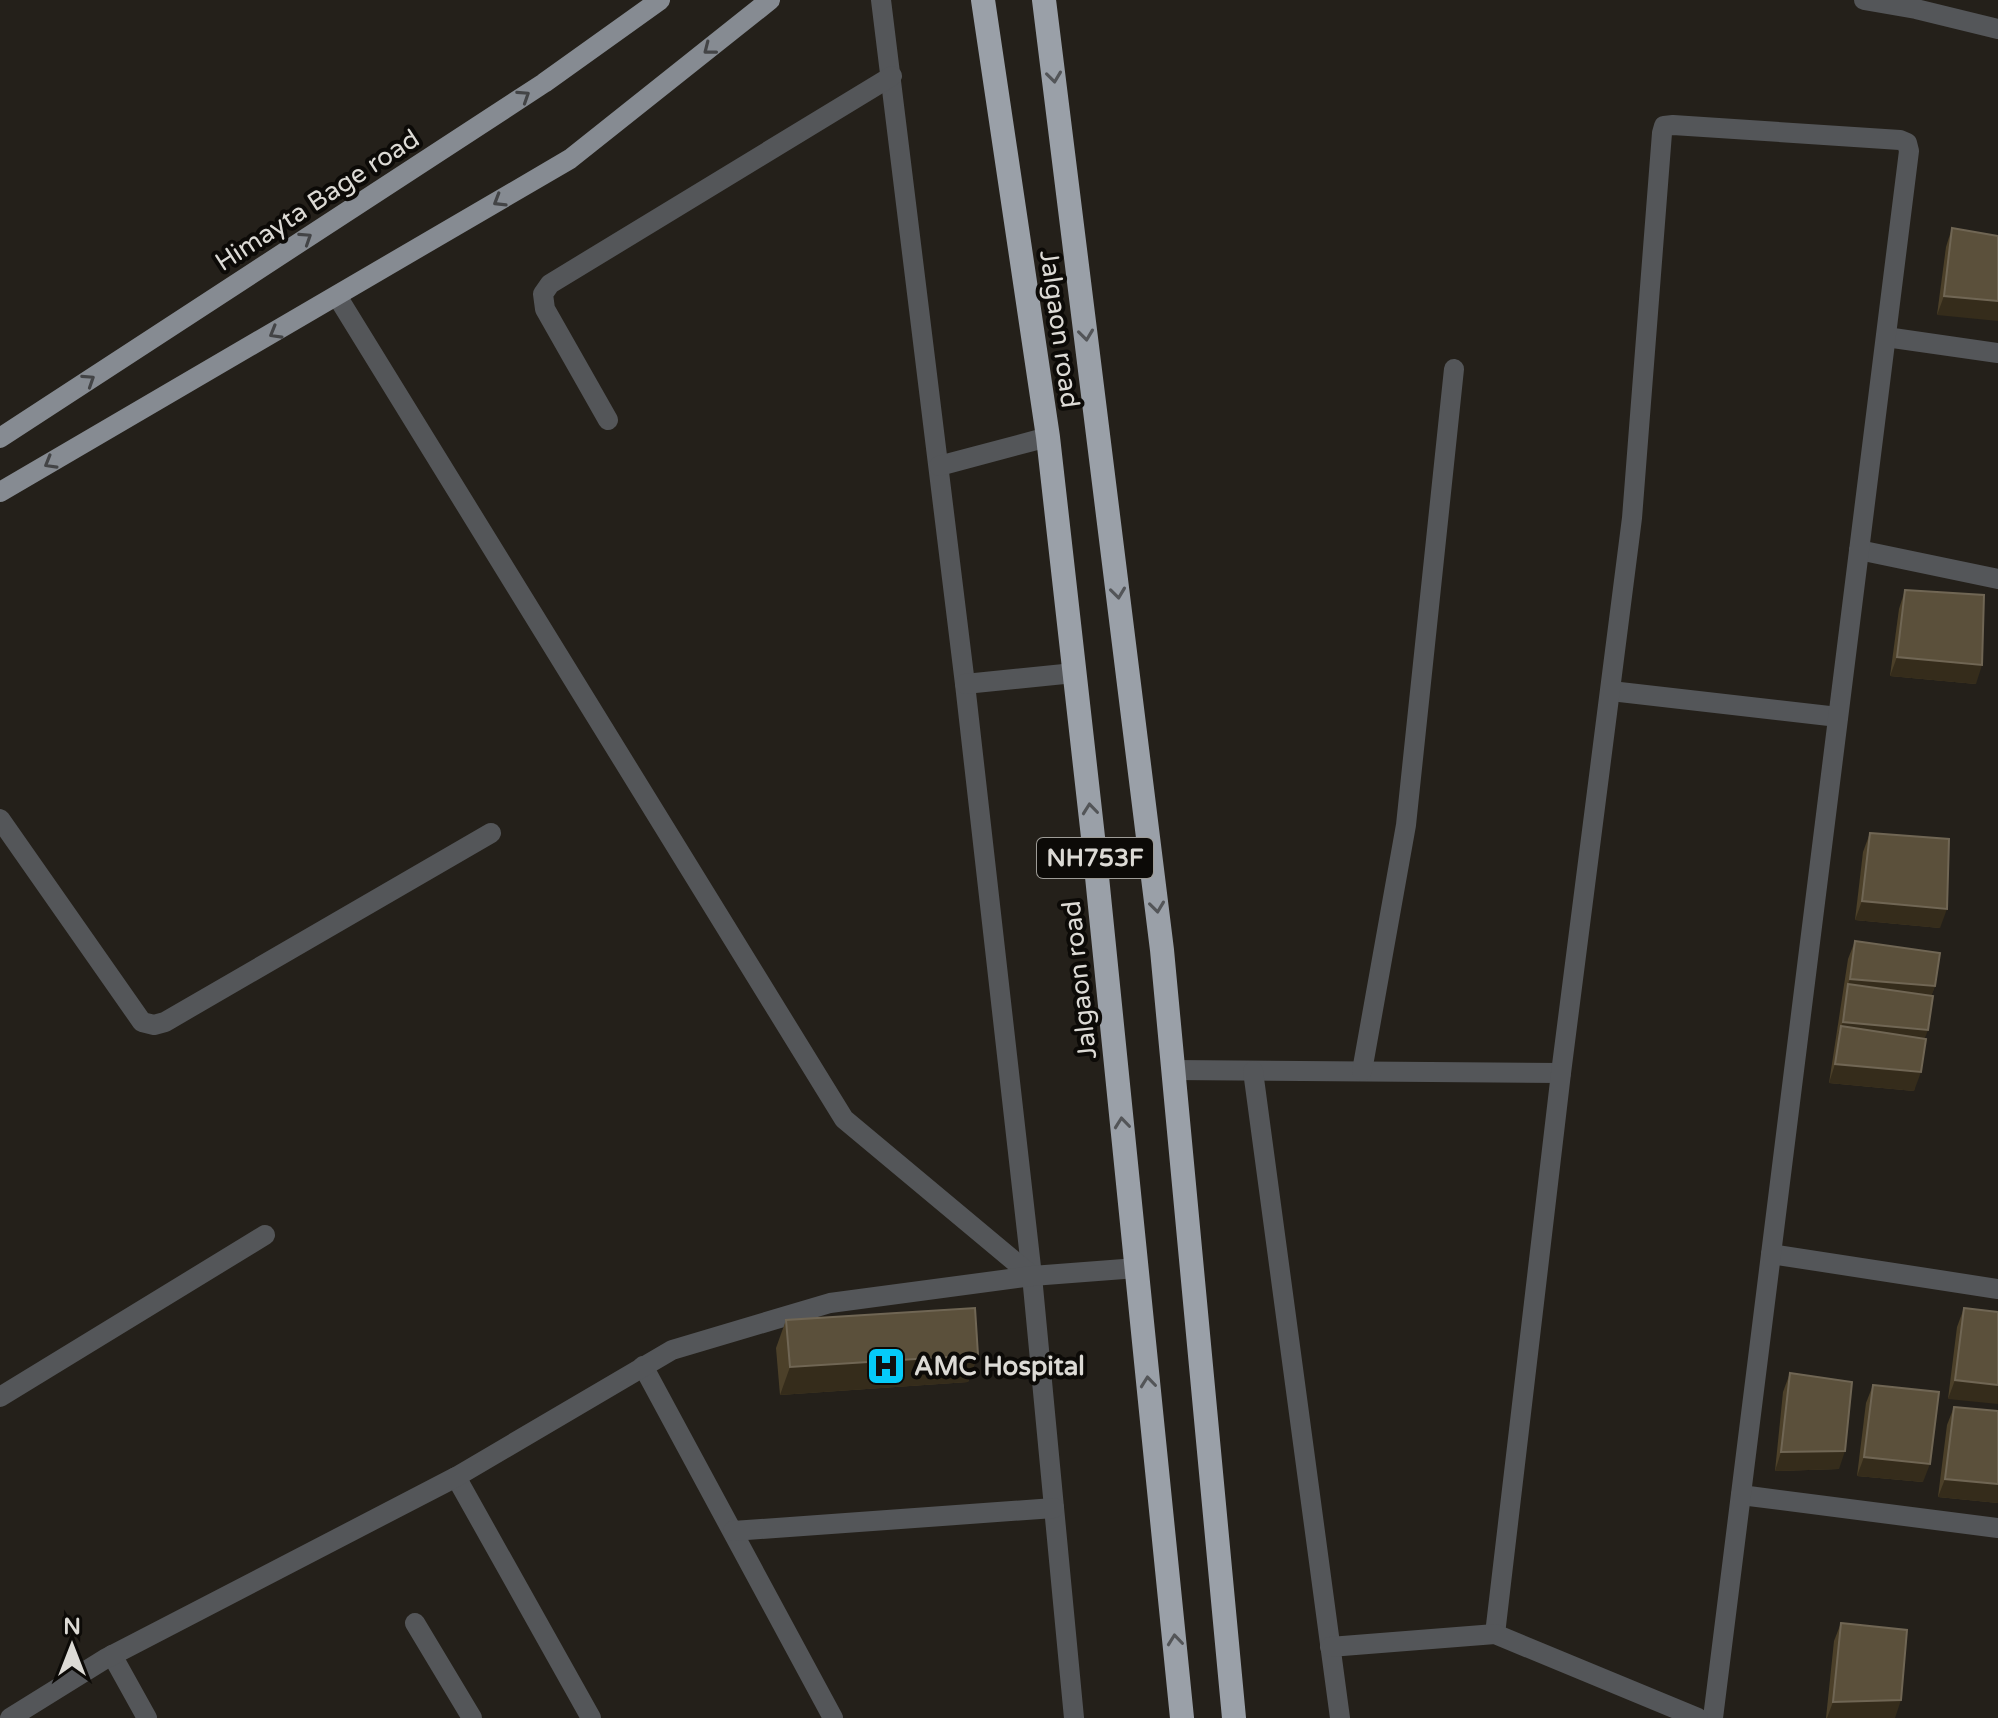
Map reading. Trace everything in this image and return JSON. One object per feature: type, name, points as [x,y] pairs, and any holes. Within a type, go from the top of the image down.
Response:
[{"type":"highway","name":"Jalgaon road","points":[[983,0],[1048,437],[1182,1718]]},
{"type":"highway","name":"Jalgaon road","points":[[1044,0],[1162,950],[1234,1718]]},
{"type":"main road","name":"Himayta Bage road","points":[[0,438],[544,83],[660,0]]},
{"type":"main road","points":[[0,492],[570,159],[770,0]]},
{"type":"street","points":[[881,0],[965,684],[1032,1276],[1074,1718]]},
{"type":"street","points":[[1864,0],[1998,29]]},
{"type":"street","points":[[608,420],[545,309],[543,294],[550,284],[892,76]]},
{"type":"street","points":[[1495,1634],[1561,1073],[1632,518],[1664,126],[1900,140],[1907,143],[1909,151],[1713,1718]]},
{"type":"street","points":[[337,296],[844,1119],[1032,1276]]},
{"type":"street","points":[[1886,337],[1998,353]]},
{"type":"street","points":[[1362,1071],[1406,825],[1454,369]]},
{"type":"street","points":[[939,466],[1048,437]]},
{"type":"street","points":[[1859,550],[1998,579]]},
{"type":"street","points":[[965,684],[1074,673]]},
{"type":"street","points":[[1611,691],[1838,717]]},
{"type":"street","points":[[0,819],[142,1022],[154,1025],[165,1022],[491,833]]},
{"type":"street","points":[[1173,1070],[1561,1073]]},
{"type":"street","points":[[1253,1071],[1340,1718]]},
{"type":"street","points":[[0,1397],[265,1235]]},
{"type":"street","points":[[1771,1254],[1998,1289]]},
{"type":"street","points":[[22,1715],[112,1655],[456,1477],[672,1350],[830,1303],[1032,1276],[1137,1268]]},
{"type":"street","points":[[643,1366],[833,1718]]},
{"type":"street","points":[[456,1477],[591,1718]]},
{"type":"street","points":[[1741,1495],[1998,1528]]},
{"type":"street","points":[[733,1531],[1054,1508]]},
{"type":"street","points":[[415,1623],[472,1718]]},
{"type":"street","points":[[1330,1647],[1495,1634],[1698,1718]]},
{"type":"street","points":[[112,1655],[147,1718]]},
{"type":"building","points":[[1952,228],[1998,236],[1998,301],[1944,296]]},
{"type":"building","points":[[1905,590],[1984,595],[1982,665],[1897,657]]},
{"type":"building","points":[[1870,833],[1949,839],[1947,909],[1862,901]]},
{"type":"building","points":[[1855,941],[1940,953],[1935,986],[1850,979]]},
{"type":"building","points":[[1848,984],[1933,996],[1928,1030],[1843,1022]]},
{"type":"building","points":[[1841,1026],[1926,1039],[1921,1072],[1835,1064]]},
{"type":"building","points":[[975,1308],[978,1355],[790,1367],[786,1320]]},
{"type":"building","points":[[1964,1308],[1998,1312],[1998,1385],[1955,1380]]},
{"type":"building","points":[[1790,1373],[1852,1382],[1845,1451],[1781,1452]]},
{"type":"building","points":[[1873,1385],[1939,1392],[1930,1464],[1864,1457]]},
{"type":"building","points":[[1954,1407],[1998,1411],[1998,1484],[1945,1479]]},
{"type":"building","points":[[1841,1623],[1907,1630],[1901,1700],[1833,1702]]},
{"type":"place","name":"AMC Hospital","points":[[886,1366]]}]
